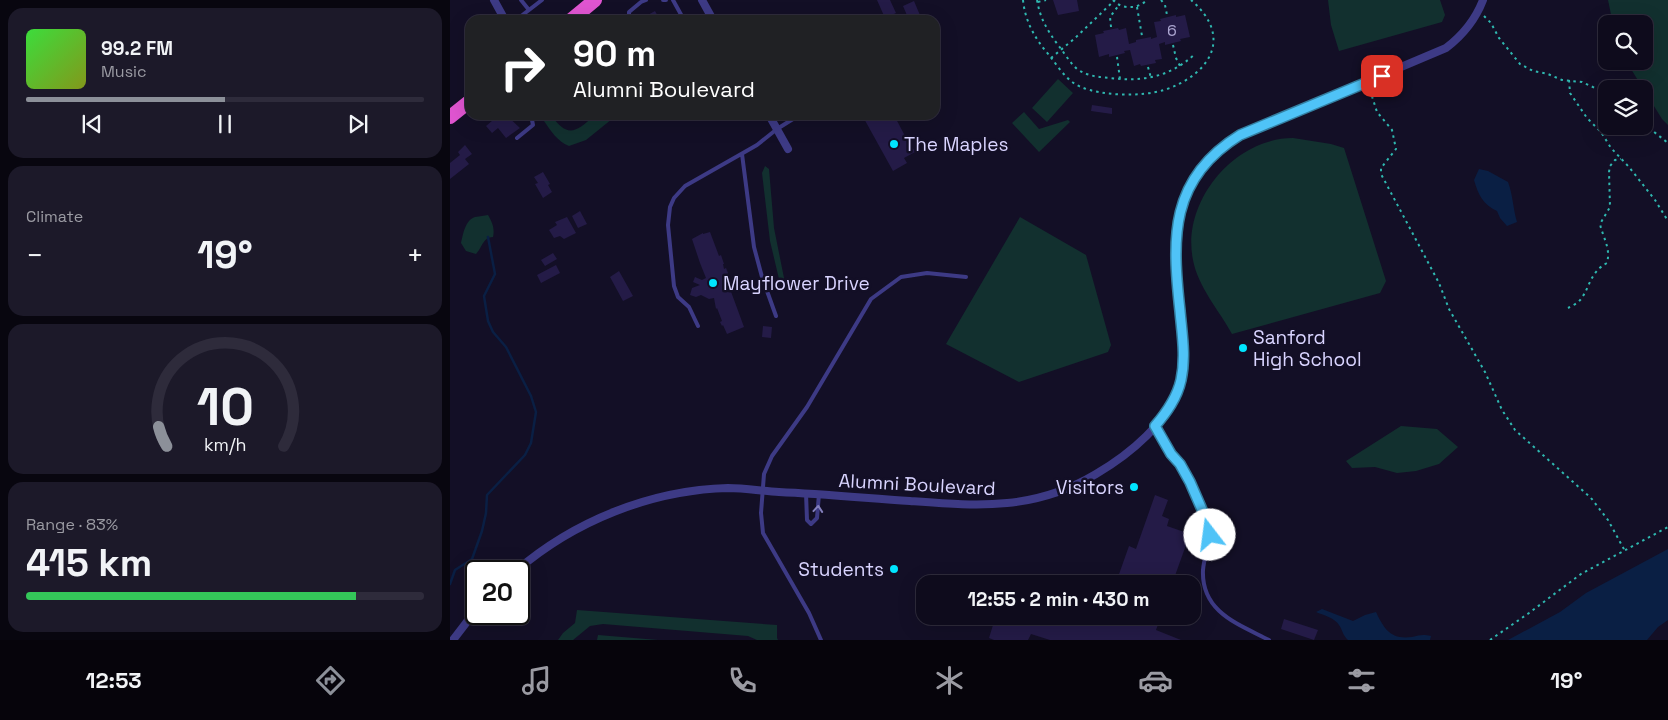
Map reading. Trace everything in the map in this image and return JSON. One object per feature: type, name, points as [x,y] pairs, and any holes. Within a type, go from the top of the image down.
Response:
[{"type":"highway","points":[[577,15],[595,0]]},
{"type":"highway","points":[[450,116],[465,105]]},
{"type":"street","points":[[494,0],[502,15]]},
{"type":"street","points":[[702,0],[710,15]]},
{"type":"street","name":"Alumni Boulevard","points":[[529,560],[569,534],[596,520],[637,503],[697,491],[730,488],[963,505],[1020,503],[1064,490],[1092,477],[1128,452],[1155,426],[1175,398],[1182,371],[1182,332],[1175,261],[1176,232],[1181,208],[1195,178],[1216,154],[1240,135],[1446,48],[1465,33],[1483,0]]},
{"type":"street","points":[[771,120],[788,149]]},
{"type":"street","points":[[453,640],[465,624]]},
{"type":"lane","points":[[521,0],[529,10]]},
{"type":"lane","points":[[522,15],[542,0]]},
{"type":"lane","points":[[634,0],[646,0]]},
{"type":"lane","points":[[672,0],[681,15]]},
{"type":"lane","points":[[629,15],[629,12],[641,1]]},
{"type":"lane","points":[[517,138],[534,125],[532,120]]},
{"type":"lane","points":[[698,326],[689,307],[678,296],[674,286],[668,225],[670,207],[674,198],[685,186],[757,146],[777,129],[791,120]]},
{"type":"lane","points":[[742,154],[754,247],[776,316]]},
{"type":"lane","points":[[821,640],[812,618],[764,533],[761,514],[764,474],[772,456],[807,407],[871,299],[901,277],[927,273],[966,277]]},
{"type":"lane","points":[[1155,426],[1190,482],[1210,528],[1203,570],[1208,597],[1221,614],[1229,620],[1269,640]]},
{"type":"lane","points":[[806,494],[807,520],[811,524],[817,518],[819,494]]},
{"type":"path","points":[[1023,0],[1035,37],[1069,79],[1085,88],[1129,94],[1164,90],[1200,69],[1207,62],[1214,49],[1214,35],[1208,20],[1191,0]]},
{"type":"path","points":[[1046,0],[1037,1],[1043,24],[1073,65],[1087,75],[1120,79],[1151,78],[1165,74],[1180,66],[1195,54]]},
{"type":"path","points":[[1051,58],[1074,39],[1114,0],[1119,5],[1130,8],[1147,0]]},
{"type":"path","points":[[1161,0],[1167,15]]},
{"type":"path","points":[[1111,27],[1109,20],[1119,5]]},
{"type":"path","points":[[1137,6],[1142,36]]},
{"type":"path","points":[[1479,10],[1491,23],[1499,38],[1520,64],[1533,71],[1548,74],[1562,80],[1582,82],[1598,89]]},
{"type":"path","points":[[1173,46],[1180,66]]},
{"type":"path","points":[[1118,57],[1120,79]]},
{"type":"path","points":[[1148,67],[1151,78]]},
{"type":"path","points":[[1569,80],[1570,92],[1587,118],[1601,132],[1621,160],[1655,200],[1668,221]]},
{"type":"path","points":[[1368,82],[1377,112],[1392,130],[1396,149],[1381,168],[1381,174],[1439,283],[1449,310],[1485,372],[1502,410],[1515,430],[1591,498],[1608,520],[1625,551]]},
{"type":"path","points":[[1653,131],[1668,142]]},
{"type":"path","points":[[1568,308],[1581,300],[1590,279],[1607,263],[1609,256],[1608,248],[1600,224],[1610,208],[1610,166],[1615,160],[1621,160]]},
{"type":"path","points":[[1490,640],[1529,614],[1581,574],[1668,527]]},
{"type":"green space","points":[[1328,0],[1440,0],[1445,15],[1442,22],[1339,51],[1331,25]]},
{"type":"green space","points":[[1608,0],[1668,0],[1668,125],[1653,104],[1653,80],[1638,80],[1632,70],[1653,70],[1653,15],[1611,15]]},
{"type":"green space","points":[[1058,79],[1073,93],[1047,122],[1032,108]]},
{"type":"green space","points":[[1024,112],[1039,129],[1068,120],[1070,122],[1039,152],[1012,123]]},
{"type":"green space","points":[[540,120],[555,120],[562,128],[572,130],[577,129],[589,120],[611,120],[586,140],[569,146],[558,139],[544,121]]},
{"type":"green space","points":[[1293,138],[1344,148],[1386,281],[1380,293],[1232,334],[1199,280],[1193,260],[1191,238],[1195,216],[1204,196],[1216,177],[1232,161],[1251,149],[1271,141]]},
{"type":"green space","points":[[765,166],[769,169],[774,228],[784,278],[783,282],[779,279],[770,241],[762,173]]},
{"type":"green space","points":[[488,215],[493,225],[493,237],[485,241],[476,254],[466,251],[461,243],[467,224],[475,217]]},
{"type":"green space","points":[[1020,217],[1086,255],[1111,345],[1108,352],[1019,382],[946,344]]},
{"type":"green space","points":[[1401,426],[1437,429],[1458,447],[1439,464],[1416,471],[1397,473],[1375,467],[1352,468],[1346,461]]},
{"type":"green space","points":[[577,610],[777,625],[778,640],[757,640],[748,636],[603,624],[590,626],[573,640],[558,640],[575,623]]},
{"type":"green space","points":[[598,635],[658,640],[597,640]]},
{"type":"water","points":[[1479,169],[1488,171],[1508,182],[1517,222],[1507,226],[1497,211],[1488,206],[1482,198],[1474,180]]},
{"type":"water","points":[[1668,549],[1668,620],[1658,627],[1647,640],[1508,640],[1560,612],[1586,593]]},
{"type":"water","points":[[1322,609],[1353,621],[1376,612],[1382,624],[1393,635],[1412,637],[1426,635],[1431,636],[1430,640],[1348,640],[1335,620],[1316,612]]},
{"type":"building","points":[[877,0],[890,0],[896,13],[884,15]]},
{"type":"building","points":[[1053,0],[1077,0],[1079,11],[1058,15]]},
{"type":"building","points":[[914,1],[920,15],[907,15],[903,6]]},
{"type":"building","points":[[655,11],[657,15],[648,15]]},
{"type":"building","points":[[1176,15],[1176,17],[1185,15],[1190,37],[1165,45],[1165,42],[1159,44],[1162,59],[1155,60],[1156,63],[1134,66],[1130,50],[1109,57],[1109,54],[1099,57],[1095,35],[1104,33],[1103,31],[1126,28],[1129,44],[1136,42],[1136,40],[1151,37],[1151,39],[1157,37],[1154,22]]},
{"type":"building","points":[[1092,105],[1112,108],[1112,114],[1091,111]]},
{"type":"building","points":[[493,120],[511,120],[520,128],[506,138],[498,128],[492,133],[486,126]]},
{"type":"building","name":"The Maples","points":[[865,120],[897,120],[915,152],[904,158],[907,163],[893,171]]},
{"type":"building","points":[[465,145],[472,154],[465,159],[469,164],[450,179],[450,163],[460,155],[458,152]]},
{"type":"building","points":[[543,172],[552,192],[543,198],[535,184],[538,183],[534,177]]},
{"type":"building","points":[[580,211],[587,224],[578,228],[572,216]]},
{"type":"building","points":[[567,217],[576,233],[564,239],[560,236],[554,238],[549,230],[557,225],[555,222]]},
{"type":"building","name":"Mayflower Drive","points":[[710,232],[719,256],[721,255],[724,269],[726,268],[728,273],[726,278],[744,327],[727,334],[720,322],[722,321],[716,309],[714,298],[709,299],[701,295],[696,297],[690,295],[692,288],[700,285],[693,282],[695,277],[702,280],[706,278],[692,239],[703,233]]},
{"type":"building","points":[[553,253],[557,259],[545,266],[541,260]]},
{"type":"building","points":[[556,265],[560,273],[541,283],[537,275]]},
{"type":"building","points":[[619,271],[633,296],[623,301],[610,277]]},
{"type":"building","points":[[763,326],[772,327],[771,338],[762,337]]},
{"type":"building","points":[[1155,495],[1168,500],[1162,516],[1169,519],[1167,526],[1190,534],[1175,575],[1119,575],[1129,546],[1136,549]]},
{"type":"building","points":[[1284,619],[1318,630],[1314,640],[1281,629]]},
{"type":"building","points":[[993,625],[1158,625],[1156,630],[1181,640],[1050,640],[1031,634],[1028,640],[994,640],[989,638]]},
{"type":"waterway","points":[[450,584],[455,570],[472,559],[482,531],[487,495],[525,455],[531,443],[536,412],[531,396],[506,347],[493,332],[488,321],[484,296],[495,274],[488,237]]},
{"type":"place","name":"The Maples","points":[[894,144]]},
{"type":"place","name":"Mayflower Drive","points":[[713,283]]},
{"type":"place","name":"Sanford High School","points":[[1243,348]]},
{"type":"place","name":"Visitors","points":[[1134,487]]},
{"type":"place","name":"Students","points":[[894,569]]},
{"type":"route","points":[[1210,535],[1210,528],[1202,506],[1190,482],[1155,426],[1164,416],[1175,398],[1181,381],[1184,361],[1175,261],[1176,232],[1183,201],[1195,178],[1207,162],[1229,142],[1240,135],[1382,76]]}]
